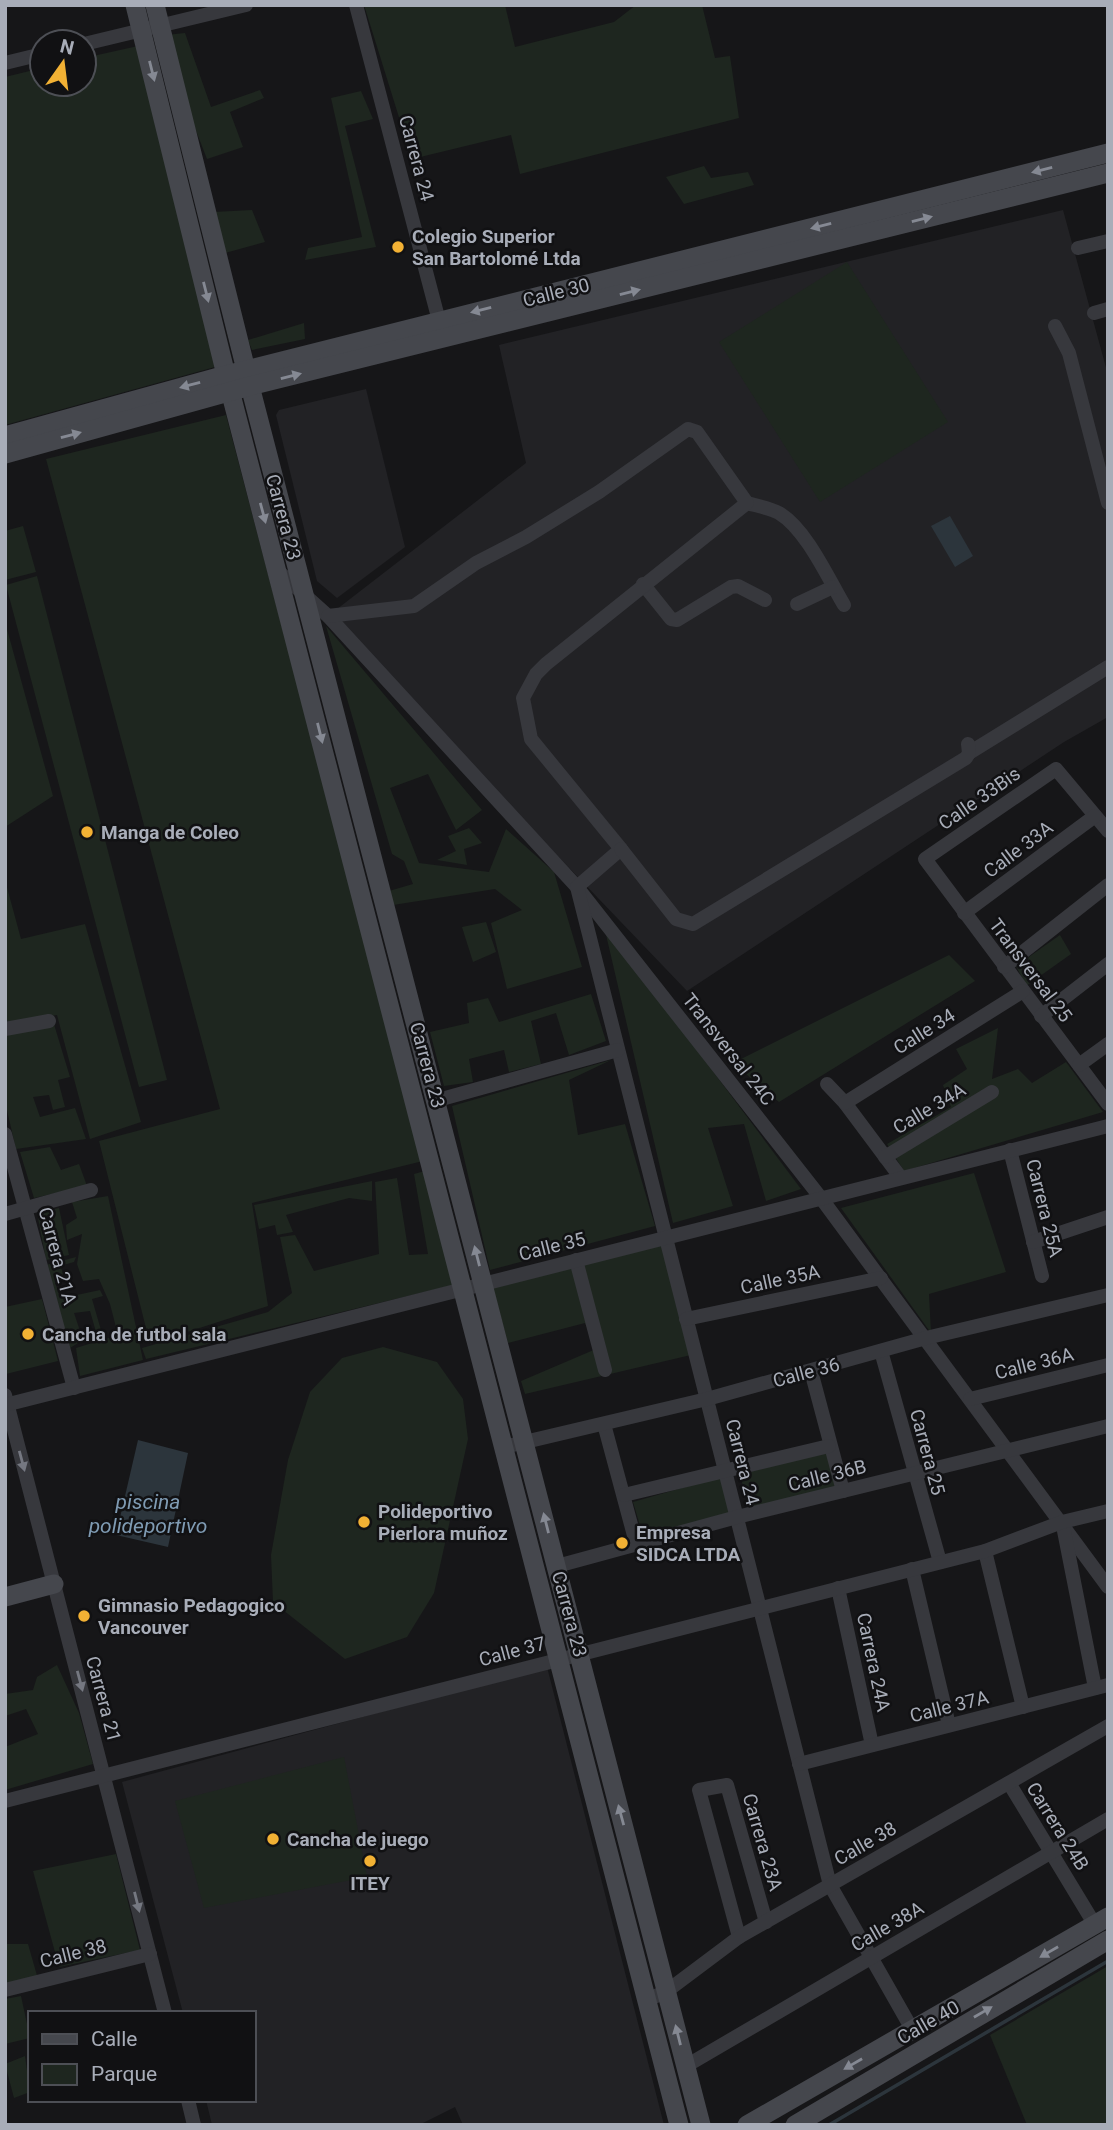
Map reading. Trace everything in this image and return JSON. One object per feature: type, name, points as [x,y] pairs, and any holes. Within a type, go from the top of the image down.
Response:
[{"type":"street","name":"Carrera 23","points":[[135,5],[151,28],[248,378],[438,1100],[701,2125]]},
{"type":"street","name":"Carrera 23","points":[[155,5],[151,28],[228,383],[679,2125]]},
{"type":"street","points":[[98,41],[246,5]]},
{"type":"street","name":"Carrera 24","points":[[356,5],[439,321]]},
{"type":"street","points":[[5,63],[28,57]]},
{"type":"street","name":"Calle 30","points":[[248,378],[439,321],[1108,153]]},
{"type":"street","name":"Calle 30","points":[[5,436],[1108,173]]},
{"type":"street","points":[[1078,248],[1108,241]]},
{"type":"street","points":[[1055,326],[1069,353],[1108,503]]},
{"type":"street","name":"Calle 30","points":[[5,454],[228,383]]},
{"type":"street","points":[[328,617],[414,606],[475,563],[526,537],[599,492],[688,429],[698,432],[747,503],[771,509],[788,519],[812,551],[844,605]]},
{"type":"street","points":[[747,503],[643,584],[594,628],[536,674],[523,698],[531,739],[676,919],[693,924],[966,758],[969,748],[1108,667]]},
{"type":"street","name":"Transversal 24C","points":[[278,571],[328,617],[577,887],[821,1198],[1108,1587]]},
{"type":"street","points":[[643,584],[671,619],[677,620],[731,587],[738,586],[765,600]]},
{"type":"street","points":[[797,604],[833,587]]},
{"type":"street","name":"Calle 33Bis","points":[[925,859],[1056,769],[1095,816]]},
{"type":"street","points":[[1095,816],[1108,831]]},
{"type":"street","name":"Calle 33A","points":[[964,913],[1095,816]]},
{"type":"street","points":[[577,887],[621,849]]},
{"type":"street","name":"Transversal 25","points":[[925,859],[1108,1104]]},
{"type":"street","points":[[1004,967],[1108,885]]},
{"type":"street","name":"Carrera 24","points":[[577,887],[830,1885],[869,1959],[913,2031]]},
{"type":"street","points":[[1041,1016],[1108,964]]},
{"type":"street","name":"Calle 34","points":[[845,1103],[1023,991]]},
{"type":"street","points":[[5,1029],[49,1021]]},
{"type":"street","points":[[1079,1065],[1108,1044]]},
{"type":"street","points":[[438,1100],[618,1050]]},
{"type":"street","points":[[827,1084],[845,1103],[901,1178]]},
{"type":"street","name":"Calle 34A","points":[[885,1157],[992,1091]]},
{"type":"street","name":"Calle 35","points":[[6,1402],[74,1388],[1108,1126]]},
{"type":"street","name":"Carrera 21A","points":[[5,1134],[74,1388]]},
{"type":"street","name":"Carrera 25A","points":[[1010,1150],[1042,1276]]},
{"type":"street","points":[[5,1214],[91,1190]]},
{"type":"street","points":[[1033,1241],[1108,1217]]},
{"type":"street","points":[[576,1260],[605,1370]]},
{"type":"street","name":"Calle 35A","points":[[687,1319],[881,1278]]},
{"type":"street","name":"Calle 36","points":[[504,1447],[707,1399],[926,1338],[1108,1295]]},
{"type":"street","name":"Carrera 25","points":[[881,1351],[940,1562]]},
{"type":"street","name":"Calle 36A","points":[[970,1399],[1108,1365]]},
{"type":"street","points":[[811,1371],[843,1491]]},
{"type":"street","name":"Carrera 21","points":[[6,1402],[164,2011]]},
{"type":"street","points":[[604,1424],[636,1543]]},
{"type":"street","name":"Calle 36B","points":[[557,1566],[737,1517],[1108,1426]]},
{"type":"street","points":[[624,1494],[829,1446]]},
{"type":"street","name":"Calle 37","points":[[5,1801],[985,1551],[1062,1522],[1108,1511]]},
{"type":"street","points":[[1062,1522],[1101,1686]]},
{"type":"street","points":[[985,1551],[1023,1707]]},
{"type":"street","points":[[912,1569],[949,1725]]},
{"type":"street","points":[[5,1597],[54,1584]]},
{"type":"street","name":"Carrera 24A","points":[[838,1588],[872,1745]]},
{"type":"street","name":"Calle 37A","points":[[799,1764],[1101,1686]]},
{"type":"street","name":"Calle 38","points":[[647,2000],[667,1991],[739,1937],[1108,1726]]},
{"type":"street","name":"Carrera 24B","points":[[1009,1783],[1051,1852],[1104,1927]]},
{"type":"street","name":"Carrera 23A","points":[[739,1937],[699,1790],[727,1785],[766,1922]]},
{"type":"street","name":"Calle 38A","points":[[686,2066],[1108,1819]]},
{"type":"street","name":"Calle 40","points":[[747,2125],[1104,1927]]},
{"type":"street","name":"Calle 40","points":[[794,2125],[1104,1927]]},
{"type":"street","name":"Calle 38","points":[[5,1990],[150,1954]]},
{"type":"street","points":[[188,2102],[194,2125]]},
{"type":"shaded area","points":[[1063,210],[1108,375],[1108,717],[1064,742],[687,991],[328,616],[526,463],[499,345]]},
{"type":"shaded area","points":[[366,389],[405,547],[337,598],[317,581],[276,415],[279,410]]},
{"type":"shaded area","name":"ITEY","points":[[547,1667],[664,2125],[463,2125],[455,2107],[419,2125],[212,2125],[206,2102],[256,2102],[256,2011],[182,2011],[122,1782]]},
{"type":"green space","points":[[364,5],[505,5],[515,47],[614,22],[636,5],[702,5],[715,58],[730,56],[739,118],[520,174],[511,135],[412,159]]},
{"type":"green space","points":[[185,33],[211,107],[260,90],[264,98],[230,112],[243,147],[207,159],[186,105],[166,35]]},
{"type":"green space","points":[[138,46],[215,367],[5,425],[5,77],[28,71],[28,98],[98,98],[98,55]]},
{"type":"green space","points":[[361,91],[373,119],[345,126],[376,247],[305,260],[308,248],[362,237],[331,98]]},
{"type":"green space","points":[[704,166],[711,178],[748,172],[754,185],[684,204],[666,177]]},
{"type":"green space","points":[[252,210],[265,242],[225,253],[214,212]]},
{"type":"green space","points":[[847,262],[948,422],[820,502],[719,342]]},
{"type":"green space","points":[[304,323],[305,339],[252,350],[248,340]]},
{"type":"green space","points":[[226,415],[423,1161],[252,1203],[268,1306],[150,1344],[99,1141],[220,1109],[46,459]]},
{"type":"green space","points":[[23,526],[36,572],[5,580],[5,531]]},
{"type":"green space","name":"Manga de Coleo","points":[[37,576],[167,1080],[139,1087],[6,585]]},
{"type":"green space","points":[[5,622],[53,796],[5,827]]},
{"type":"green space","points":[[326,626],[482,810],[456,830],[428,774],[390,788],[419,863],[489,872],[506,829],[554,872],[582,967],[507,989],[491,923],[522,910],[495,889],[393,905],[389,891],[413,884],[404,861],[392,854]]},
{"type":"green space","points":[[469,828],[482,843],[464,849],[467,865],[437,860],[456,851],[448,836]]},
{"type":"green space","points":[[5,880],[21,939],[85,924],[141,1122],[90,1139],[57,1015],[5,1024]]},
{"type":"green space","points":[[486,922],[496,952],[473,962],[462,927]]},
{"type":"green space","points":[[604,926],[801,1189],[766,1201],[744,1124],[708,1128],[733,1206],[673,1223]]},
{"type":"green space","points":[[1060,935],[1071,954],[1026,986],[1016,966]]},
{"type":"green space","points":[[949,955],[975,981],[779,1102],[733,1063]]},
{"type":"green space","points":[[591,994],[606,1041],[569,1055],[556,1013],[531,1021],[541,1064],[509,1072],[504,1050],[469,1059],[473,1082],[444,1086],[430,1032],[469,1023],[467,1003],[488,998],[499,1022]]},
{"type":"green space","points":[[53,1021],[70,1077],[58,1080],[65,1107],[53,1110],[49,1095],[33,1097],[40,1117],[75,1108],[86,1139],[16,1149],[5,1102],[5,1031]]},
{"type":"green space","points":[[998,1028],[992,1079],[1018,1069],[1032,1083],[1066,1062],[1103,1112],[904,1171],[887,1144],[951,1107],[943,1085],[967,1069],[956,1049]]},
{"type":"green space","points":[[611,1060],[569,1080],[578,1135],[625,1124],[655,1226],[490,1270],[452,1106]]},
{"type":"green space","points":[[50,1147],[61,1170],[79,1164],[87,1186],[34,1198],[20,1152]]},
{"type":"green space","points":[[425,1171],[454,1285],[146,1359],[142,1348],[268,1312],[292,1293],[280,1237],[295,1235],[314,1271],[379,1254],[375,1182],[397,1178],[409,1255],[428,1254],[414,1174]]},
{"type":"green space","points":[[974,1173],[1006,1272],[929,1294],[931,1333],[841,1208]]},
{"type":"green space","points":[[372,1181],[372,1201],[349,1198],[286,1215],[293,1232],[277,1235],[275,1225],[259,1229],[254,1205]]},
{"type":"green space","points":[[108,1196],[143,1360],[80,1376],[76,1348],[118,1335],[110,1304],[99,1279],[83,1281],[77,1264],[82,1234],[67,1240],[66,1225],[77,1218],[72,1202]]},
{"type":"green space","points":[[59,1208],[69,1255],[46,1260],[37,1213]]},
{"type":"green space","points":[[663,1245],[691,1355],[525,1394],[521,1381],[596,1349],[585,1323],[508,1343],[493,1288]]},
{"type":"green space","points":[[76,1257],[74,1262],[60,1266],[66,1279],[55,1283],[59,1293],[72,1296],[100,1290],[103,1296],[92,1299],[103,1337],[98,1339],[90,1311],[74,1313],[83,1340],[70,1348],[46,1265]]},
{"type":"green space","name":"Cancha de futbol sala","points":[[42,1299],[58,1361],[6,1374],[5,1307]]},
{"type":"green space","name":"Polideportivo Pierlora muñoz","points":[[383,1347],[437,1362],[463,1399],[468,1439],[434,1593],[407,1637],[345,1659],[273,1602],[271,1555],[288,1460],[310,1392],[342,1358]]},
{"type":"green space","points":[[830,1452],[839,1489],[749,1511],[740,1474]]},
{"type":"green space","points":[[720,1477],[731,1515],[644,1539],[633,1502]]},
{"type":"green space","points":[[57,1665],[79,1713],[93,1764],[5,1790],[5,1747],[38,1734],[26,1709],[5,1716],[5,1694],[33,1690],[37,1677]]},
{"type":"green space","name":"Cancha de juego","points":[[344,1757],[367,1877],[204,1908],[175,1801]]},
{"type":"green space","points":[[116,1854],[140,1950],[59,1967],[33,1871]]},
{"type":"green space","points":[[5,1944],[28,1944],[38,1979],[5,1985]]},
{"type":"green space","points":[[1108,1966],[1108,2125],[1027,2125],[990,2035]]},
{"type":"green space","points":[[21,1996],[28,2038],[5,2044],[5,1999]]},
{"type":"green space","points":[[25,2056],[28,2093],[14,2098],[5,2064]]},
{"type":"water","points":[[950,516],[973,556],[955,567],[931,526]]},
{"type":"water","name":"piscina polideportivo","points":[[138,1440],[188,1453],[168,1547],[116,1535]]},
{"type":"waterway","points":[[829,2125],[1108,1961]]},
{"type":"place","name":"Colegio Superior San Bartolomé Ltda","points":[[398,247]]},
{"type":"place","name":"Manga de Coleo","points":[[87,832]]},
{"type":"place","name":"Cancha de futbol sala","points":[[28,1334]]},
{"type":"place","name":"Polideportivo Pierlora muñoz","points":[[364,1522]]},
{"type":"place","name":"Empresa SIDCA LTDA","points":[[622,1543]]},
{"type":"place","name":"Gimnasio Pedagogico Vancouver","points":[[84,1616]]},
{"type":"place","name":"Cancha de juego","points":[[273,1839]]},
{"type":"place","name":"ITEY","points":[[370,1861]]}]
